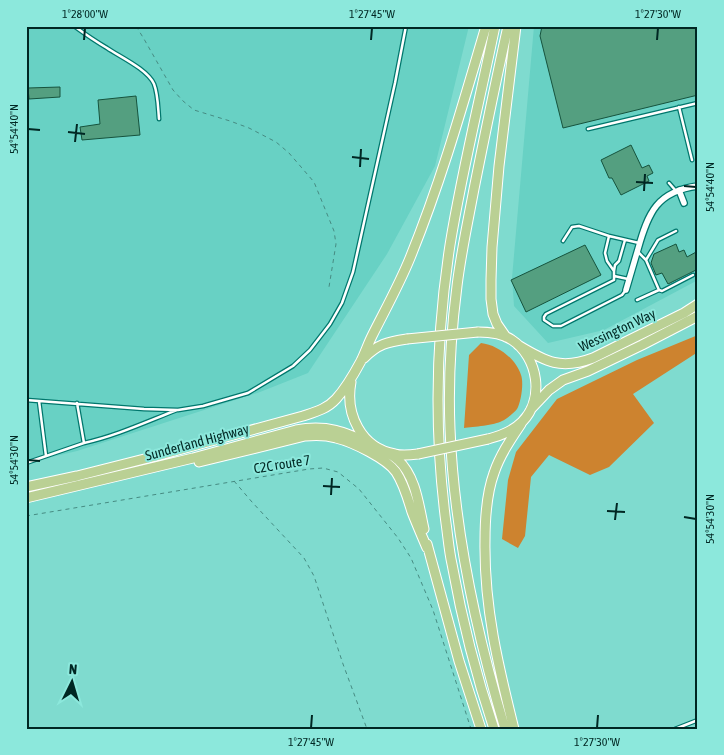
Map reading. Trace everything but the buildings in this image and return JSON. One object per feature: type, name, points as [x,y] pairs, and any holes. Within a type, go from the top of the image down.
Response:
[{"type":"highway","points":[[362,360],[406,267],[436,191],[486,26]]},
{"type":"highway","points":[[494,729],[473,658],[452,563],[440,468],[438,393],[441,318],[450,244],[465,162],[495,26]]},
{"type":"highway","points":[[505,729],[484,655],[465,562],[455,494],[450,428],[451,352],[461,258],[508,26]]},
{"type":"highway","points":[[506,337],[495,319],[492,308],[492,246],[499,166],[516,26]]},
{"type":"highway","name":"Wessington Way","points":[[518,345],[532,354],[552,362],[577,363],[593,358],[643,334],[698,304]]},
{"type":"highway","name":"Wessington Way","points":[[531,409],[545,394],[563,380],[588,371],[698,316]]},
{"type":"highway","points":[[481,729],[459,661],[427,548],[414,488],[404,467],[398,460],[373,445],[361,434],[352,414],[350,392],[353,375],[370,351],[390,341],[492,332],[506,337],[518,345],[533,367],[535,392],[531,409],[501,456],[493,474],[485,522],[488,609],[514,729]]},
{"type":"highway","name":"Sunderland Highway","points":[[26,487],[160,455],[315,412],[336,400],[353,375]]},
{"type":"highway","points":[[388,453],[402,455],[418,454],[488,439],[510,431],[521,424]]},
{"type":"highway","name":"Sunderland Highway","points":[[26,498],[168,464],[309,427],[337,430],[373,445]]},
{"type":"highway","points":[[168,464],[202,462],[305,436],[334,437],[379,458],[389,464],[396,472],[427,548]]},
{"type":"street","points":[[626,290],[648,217],[659,202],[678,190],[698,186]]},
{"type":"street","points":[[678,190],[684,204]]},
{"type":"lane","points":[[74,26],[134,65],[154,83],[159,119]]},
{"type":"lane","points":[[26,400],[144,409],[178,410],[203,406],[248,393],[293,366],[310,350],[330,324],[342,303],[353,272],[406,26]]},
{"type":"lane","points":[[588,129],[698,102]]},
{"type":"lane","points":[[679,107],[692,160]]},
{"type":"lane","points":[[669,183],[678,190]]},
{"type":"lane","points":[[563,241],[572,227],[579,226],[640,243]]},
{"type":"lane","points":[[646,260],[658,240],[676,231]]},
{"type":"lane","points":[[610,236],[605,253],[607,261],[614,271]]},
{"type":"lane","points":[[625,240],[619,260],[615,265],[614,280],[546,314],[544,320],[553,326],[562,326],[622,296],[626,290]]},
{"type":"lane","points":[[638,252],[646,260],[659,290]]},
{"type":"lane","points":[[637,300],[659,290],[662,291],[693,275]]},
{"type":"lane","points":[[614,276],[629,280]]},
{"type":"lane","points":[[39,401],[46,456]]},
{"type":"lane","points":[[77,403],[84,443]]},
{"type":"lane","points":[[26,463],[118,433],[178,410]]},
{"type":"lane","points":[[675,729],[698,720]]},
{"type":"path","points":[[136,26],[173,90],[183,101],[194,110],[249,128],[276,142],[289,153],[314,182],[334,231],[336,244],[329,287]]},
{"type":"path","name":"C2C route 7","points":[[26,516],[309,469],[323,468],[338,472],[359,489],[398,538],[411,558],[433,610],[471,729]]},
{"type":"path","points":[[234,482],[304,558],[314,576],[367,729]]},
{"type":"shaded area","points":[[26,26],[469,26],[435,166],[387,254],[308,373],[260,392],[77,451],[26,463]]},
{"type":"shaded area","points":[[534,26],[698,26],[698,280],[604,330],[548,343],[514,306],[512,278]]},
{"type":"shaded area","points":[[698,335],[698,352],[633,394],[654,423],[609,467],[590,475],[549,455],[531,477],[525,536],[518,548],[502,539],[508,480],[516,452],[557,399],[637,360]]},
{"type":"shaded area","points":[[481,343],[500,350],[511,358],[519,369],[522,378],[521,397],[517,409],[502,421],[489,425],[464,428],[469,355]]}]
